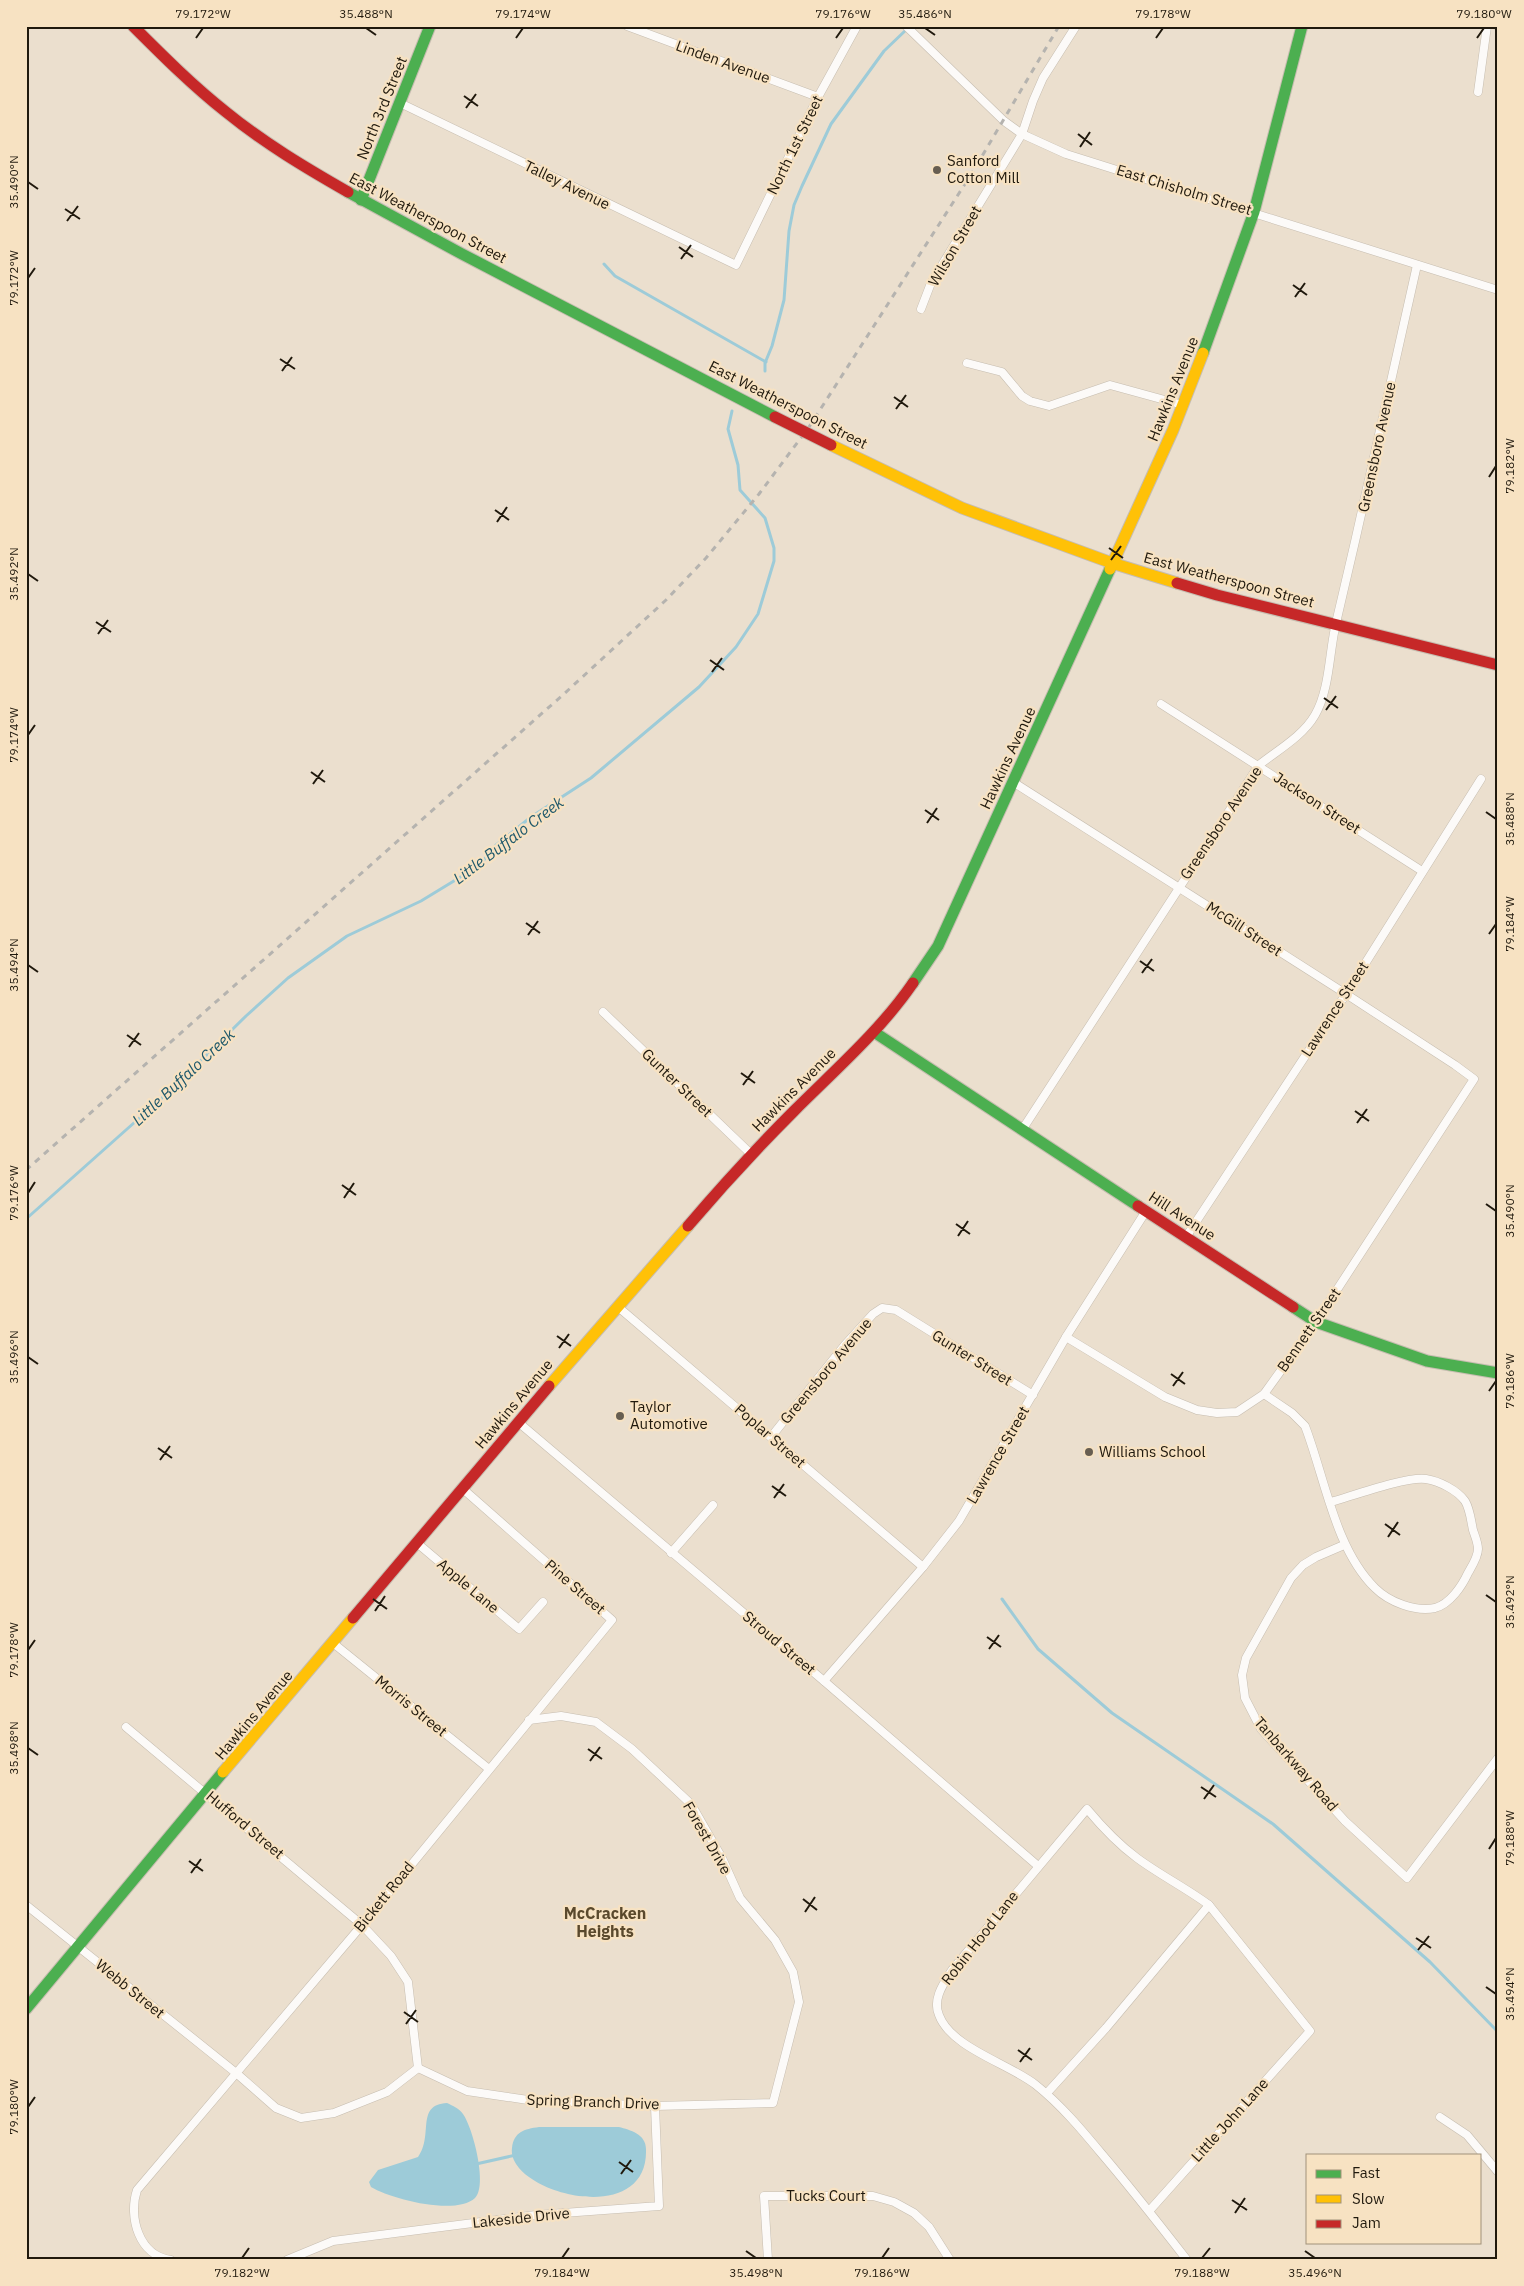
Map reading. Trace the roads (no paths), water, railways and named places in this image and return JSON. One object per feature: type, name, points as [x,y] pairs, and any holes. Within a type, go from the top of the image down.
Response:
[{"type":"street","name":"East Weatherspoon Street","points":[[132,26],[189,81],[260,138],[361,200],[775,417],[962,508],[1112,564],[1217,594],[1498,665]]},
{"type":"street","name":"North 3rd Street","points":[[361,200],[430,26]]},
{"type":"street","name":"Linden Avenue","points":[[627,26],[818,97]]},
{"type":"street","name":"North 1st Street","points":[[736,265],[818,97],[857,26]]},
{"type":"street","name":"Wilson Street","points":[[921,310],[931,283],[1022,134],[1043,78],[1076,26]]},
{"type":"street","name":"Hawkins Avenue","points":[[26,2009],[77,1946],[617,1306],[750,1154],[874,1032],[899,1003],[938,946],[1183,405],[1211,334],[1254,212],[1302,26]]},
{"type":"street","points":[[1478,92],[1487,26]]},
{"type":"street","name":"East Chisholm Street","points":[[910,29],[1004,121],[1022,134],[1066,154],[1498,290]]},
{"type":"street","name":"Talley Avenue","points":[[400,103],[736,265]]},
{"type":"street","name":"Greensboro Avenue","points":[[1022,1130],[1259,765],[1307,727],[1316,713],[1326,685],[1336,623],[1360,525],[1417,265]]},
{"type":"street","points":[[967,363],[1002,372],[1022,396],[1040,405],[1049,406],[1110,384],[1183,405]]},
{"type":"street","name":"Jackson Street","points":[[1161,704],[1422,871]]},
{"type":"street","name":"Lawrence Street","points":[[1186,1237],[1346,994],[1481,779]]},
{"type":"street","name":"McGill Street","points":[[1013,782],[1346,994],[1474,1079]]},
{"type":"street","name":"Gunter Street","points":[[603,1012],[750,1154]]},
{"type":"street","name":"Hill Avenue","points":[[874,1032],[1316,1322],[1427,1361],[1498,1373]]},
{"type":"street","name":"Bennett Street","points":[[1066,1337],[1165,1397],[1197,1410],[1218,1413],[1237,1412],[1264,1394],[1316,1322],[1474,1079]]},
{"type":"street","name":"Lawrence Street","points":[[824,1681],[923,1567],[959,1522],[1066,1337],[1146,1211]]},
{"type":"street","name":"Poplar Street","points":[[617,1306],[923,1567]]},
{"type":"street","name":"Greensboro Avenue","points":[[771,1437],[873,1314],[885,1309]]},
{"type":"street","name":"Gunter Street","points":[[885,1309],[896,1310],[1033,1395]]},
{"type":"street","points":[[1264,1394],[1305,1426],[1344,1545],[1376,1590],[1389,1599],[1404,1605],[1436,1608],[1453,1596],[1466,1576],[1478,1548],[1464,1500],[1440,1483],[1428,1479],[1416,1478],[1331,1502]]},
{"type":"street","name":"Stroud Street","points":[[518,1422],[824,1681],[1038,1866]]},
{"type":"street","name":"Pine Street","points":[[463,1489],[612,1620],[530,1720]]},
{"type":"street","points":[[671,1553],[713,1505]]},
{"type":"street","name":"Apple Lane","points":[[417,1543],[519,1629],[543,1602]]},
{"type":"street","name":"Tanbarkway Road","points":[[1344,1545],[1303,1565],[1291,1578],[1246,1658],[1242,1675],[1245,1698],[1261,1729],[1345,1821],[1407,1878],[1498,1758]]},
{"type":"street","name":"Morris Street","points":[[333,1643],[488,1769]]},
{"type":"street","name":"Forest Drive","points":[[530,1720],[567,1716],[596,1722],[632,1749],[691,1804],[722,1858],[740,1898],[775,1940],[794,1972],[799,2002],[773,2102]]},
{"type":"street","name":"Bickett Road","points":[[235,2072],[362,1925],[530,1720]]},
{"type":"street","name":"Hufford Street","points":[[126,1727],[362,1925],[392,1956],[408,1982],[418,2068]]},
{"type":"street","name":"Robin Hood Lane","points":[[1187,2260],[1150,2210],[1072,2118],[1047,2093],[1030,2080],[949,2032],[938,2014],[938,1993],[952,1970],[1086,1809],[1102,1828],[1137,1858],[1188,1889],[1209,1905]]},
{"type":"street","name":"Webb Street","points":[[26,1905],[235,2072],[276,2108],[301,2118],[334,2113],[387,2092],[418,2068]]},
{"type":"street","points":[[1047,2093],[1106,2028],[1209,1905]]},
{"type":"street","name":"Little John Lane","points":[[1150,2210],[1310,2031],[1209,1905]]},
{"type":"street","name":"Spring Branch Drive","points":[[418,2068],[466,2091],[528,2100],[654,2106],[773,2102]]},
{"type":"street","points":[[170,2260],[161,2258],[147,2249],[138,2232],[133,2212],[137,2190],[235,2072]]},
{"type":"street","name":"Lakeside Drive","points":[[287,2260],[333,2241],[536,2215],[659,2206],[654,2106]]},
{"type":"street","points":[[1440,2116],[1467,2135],[1498,2172]]},
{"type":"street","name":"Tucks Court","points":[[768,2260],[764,2196],[873,2196],[894,2202],[914,2214],[929,2227],[950,2260]]},
{"type":"water","points":[[447,2103],[463,2114],[475,2144],[480,2170],[480,2182],[479,2192],[475,2198],[454,2206],[439,2206],[393,2196],[371,2187],[369,2182],[378,2170],[418,2157],[423,2148],[426,2122],[431,2109],[437,2105]]},
{"type":"water","points":[[539,2127],[619,2127],[632,2131],[640,2136],[645,2144],[646,2149],[641,2174],[625,2190],[603,2196],[578,2196],[553,2189],[531,2178],[516,2164],[512,2148],[517,2135],[529,2129]]},
{"type":"waterway","name":"Little Buffalo Creek","points":[[765,371],[765,363],[772,346],[784,300],[789,231],[794,205],[831,124],[884,51],[907,29]]},
{"type":"waterway","points":[[604,264],[615,276],[766,362]]},
{"type":"waterway","name":"Little Buffalo Creek","points":[[26,1219],[172,1089],[246,1016],[288,978],[347,936],[421,901],[467,873],[483,861],[496,845],[531,817],[591,778],[699,687],[736,647],[758,614],[774,561],[774,548],[765,518],[740,490],[738,465],[728,429],[732,411]]},
{"type":"waterway","points":[[1002,1599],[1038,1649],[1112,1713],[1273,1824],[1430,1962],[1498,2032]]},
{"type":"waterway","points":[[476,2164],[516,2155]]},
{"type":"railway","points":[[26,1170],[565,693],[666,600],[706,558],[759,494],[809,427],[972,173],[1059,26]]},
{"type":"place","name":"Sanford Cotton Mill","points":[[937,170]]},
{"type":"place","name":"Taylor Automotive","points":[[620,1416]]},
{"type":"place","name":"Williams School","points":[[1089,1452]]},
{"type":"district","name":"McCracken Heights","points":[[605,1922]]}]
